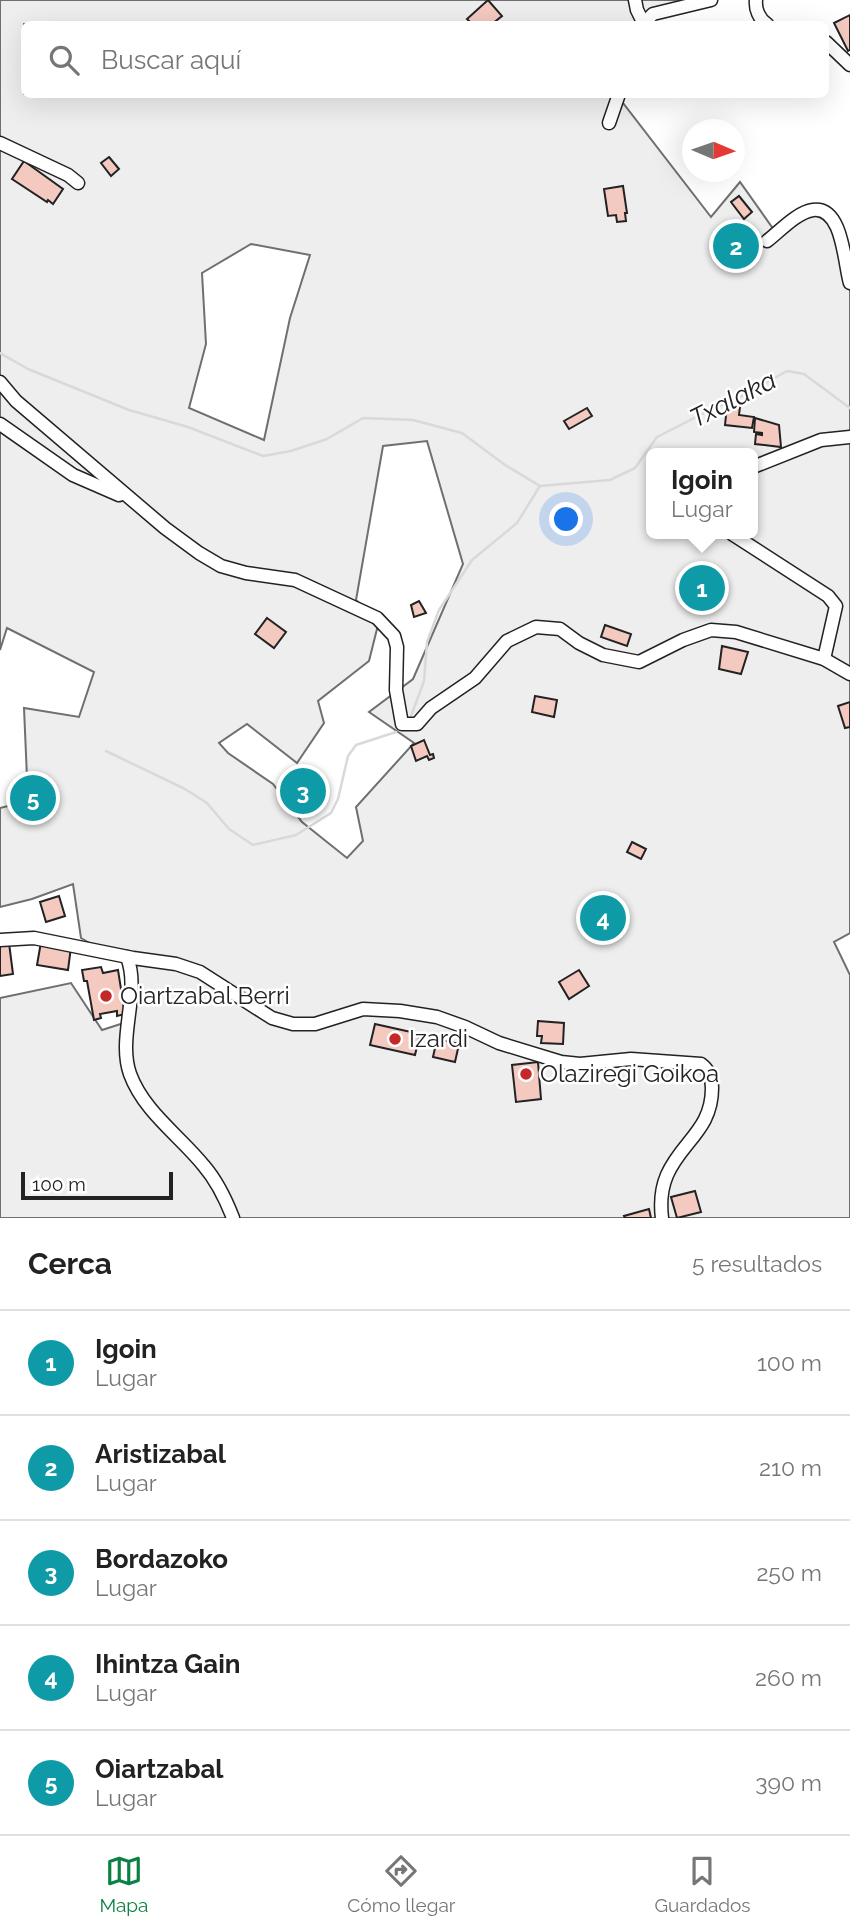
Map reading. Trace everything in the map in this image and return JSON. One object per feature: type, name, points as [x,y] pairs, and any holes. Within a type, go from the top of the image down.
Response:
[{"type":"street","points":[[635,0],[642,21]]},
{"type":"street","points":[[645,21],[653,14],[711,0]]},
{"type":"street","points":[[756,0],[755,7],[762,21]]},
{"type":"street","points":[[829,46],[850,65]]},
{"type":"street","points":[[608,123],[617,98]]},
{"type":"street","points":[[0,142],[68,175],[78,183]]},
{"type":"street","points":[[767,241],[801,215],[813,210],[826,212],[835,219],[850,283]]},
{"type":"street","points":[[0,382],[16,401],[184,543],[221,566],[246,573],[295,580],[377,618],[394,636],[397,647],[397,690],[402,724],[417,724],[431,708],[475,678],[507,641],[536,627],[560,629],[591,649],[621,660],[639,662],[683,640],[711,630],[736,632],[824,659],[850,674]]},
{"type":"street","points":[[0,424],[73,475],[132,499]]},
{"type":"street","points":[[758,465],[821,440],[850,437]]},
{"type":"street","points":[[740,539],[828,596],[836,606],[824,659]]},
{"type":"street","points":[[0,940],[34,937],[127,957],[176,964],[200,972],[272,1018],[293,1024],[315,1024],[363,1009],[400,1011],[437,1017],[499,1043],[561,1062],[580,1064],[631,1059],[701,1064],[707,1069],[712,1083],[708,1116],[668,1172],[661,1192],[662,1218]]},
{"type":"street","points":[[127,957],[130,972],[127,1058],[130,1074],[144,1100],[212,1177],[233,1218]]},
{"type":"shaded area","points":[[0,0],[705,0],[654,16],[652,21],[21,21],[21,98],[620,98],[711,217],[740,182],[779,237],[810,214],[819,217],[832,229],[850,274],[850,933],[834,942],[850,975],[850,1218],[0,1218],[0,998],[71,983],[102,1030],[130,1021],[132,968],[81,938],[73,884],[0,907],[0,808],[28,801],[24,708],[79,717],[94,672],[7,628],[0,650]],"holes":[[[251,244],[310,255],[290,318],[264,440],[189,408],[206,344],[202,273]],[[427,441],[463,564],[413,679],[369,712],[414,743],[356,807],[363,841],[347,858],[302,822],[273,784],[228,753],[219,743],[247,724],[297,763],[324,723],[318,701],[369,661],[378,625],[356,600],[383,446]]]},
{"type":"building","points":[[488,0],[502,16],[496,21],[467,19]]},
{"type":"building","points":[[850,15],[850,50],[848,51],[834,23]]},
{"type":"building","points":[[109,157],[119,169],[111,176],[101,163]]},
{"type":"building","points":[[24,161],[63,189],[53,204],[12,179]]},
{"type":"building","points":[[623,186],[626,221],[617,222],[616,215],[608,216],[604,189]]},
{"type":"building","points":[[739,196],[752,212],[744,219],[731,202]]},
{"type":"building","points":[[743,221],[752,231],[747,235],[760,250],[742,265],[738,260],[732,265],[712,242],[729,229],[731,232]]},
{"type":"building","points":[[727,406],[740,407],[739,415],[754,417],[752,428],[725,425]]},
{"type":"building","points":[[587,408],[592,416],[569,429],[564,421]]},
{"type":"building","points":[[755,418],[779,425],[781,447],[755,444],[756,434],[762,433],[754,432]]},
{"type":"building","points":[[692,577],[712,578],[711,599],[691,598]]},
{"type":"building","points":[[419,601],[426,613],[414,617],[411,605]]},
{"type":"building","points":[[267,618],[286,632],[274,648],[255,634]]},
{"type":"building","points":[[605,625],[631,634],[627,646],[601,637]]},
{"type":"building","points":[[722,646],[748,652],[741,674],[719,669]]},
{"type":"building","points":[[535,696],[557,700],[554,717],[532,712]]},
{"type":"building","points":[[850,702],[850,727],[845,728],[838,706]]},
{"type":"building","points":[[424,740],[434,758],[429,760],[427,756],[416,761],[411,746]]},
{"type":"building","points":[[309,774],[316,778],[301,810],[290,804],[302,776],[307,778]]},
{"type":"building","points":[[26,786],[45,792],[40,810],[20,803]]},
{"type":"building","points":[[632,842],[646,849],[641,859],[627,852]]},
{"type":"building","points":[[59,896],[65,916],[46,922],[40,902]]},
{"type":"building","points":[[609,902],[621,914],[603,934],[599,930],[593,936],[583,926],[590,920],[585,915],[597,903],[602,908]]},
{"type":"building","points":[[41,942],[71,947],[68,970],[37,965]]},
{"type":"building","points":[[9,943],[13,974],[0,976],[0,944]]},
{"type":"building","name":"Oiartzabal Berri","points":[[101,967],[103,973],[118,970],[125,1014],[117,1016],[117,1011],[100,1014],[101,1018],[94,1020],[87,981],[84,981],[82,970]]},
{"type":"building","points":[[579,970],[589,986],[569,999],[559,982]]},
{"type":"building","name":"Olaziregi Goikoa","points":[[538,1021],[564,1023],[563,1044],[541,1043],[542,1036],[537,1036]]},
{"type":"building","name":"Izardi","points":[[375,1024],[420,1034],[415,1055],[370,1045]]},
{"type":"building","points":[[437,1039],[459,1044],[455,1062],[433,1057]]},
{"type":"building","name":"Olaziregi Goikoa","points":[[538,1062],[541,1099],[516,1102],[512,1065]]},
{"type":"building","points":[[695,1191],[701,1212],[677,1218],[671,1197]]},
{"type":"building","points":[[649,1209],[651,1218],[624,1216]]},
{"type":"waterway","points":[[0,353],[28,369],[129,410],[188,427],[263,456],[291,451],[327,439],[363,418],[413,420],[462,433],[505,465],[540,486],[610,480],[635,468],[646,452]]},
{"type":"waterway","name":"Txalaka","points":[[649,448],[657,437],[787,371],[804,374],[850,408]]},
{"type":"waterway","points":[[411,716],[424,681],[427,642],[439,610],[472,560],[517,523],[540,486]]},
{"type":"waterway","points":[[106,751],[185,789],[207,803],[229,829],[253,845],[296,835],[331,813],[338,799],[348,756],[356,745],[396,732]]},
{"type":"place","name":"Aristizabal","points":[[736,246]]},
{"type":"place","name":"Igoin","points":[[702,588]]},
{"type":"place","name":"Bordazoko","points":[[303,791]]},
{"type":"place","name":"Oiartzabal","points":[[33,798]]},
{"type":"place","name":"Ihintza Gain","points":[[603,918]]},
{"type":"place","name":"Oiartzabal Berri","points":[[106,996]]},
{"type":"place","name":"Izardi","points":[[395,1039]]},
{"type":"place","name":"Olaziregi Goikoa","points":[[526,1074]]}]
